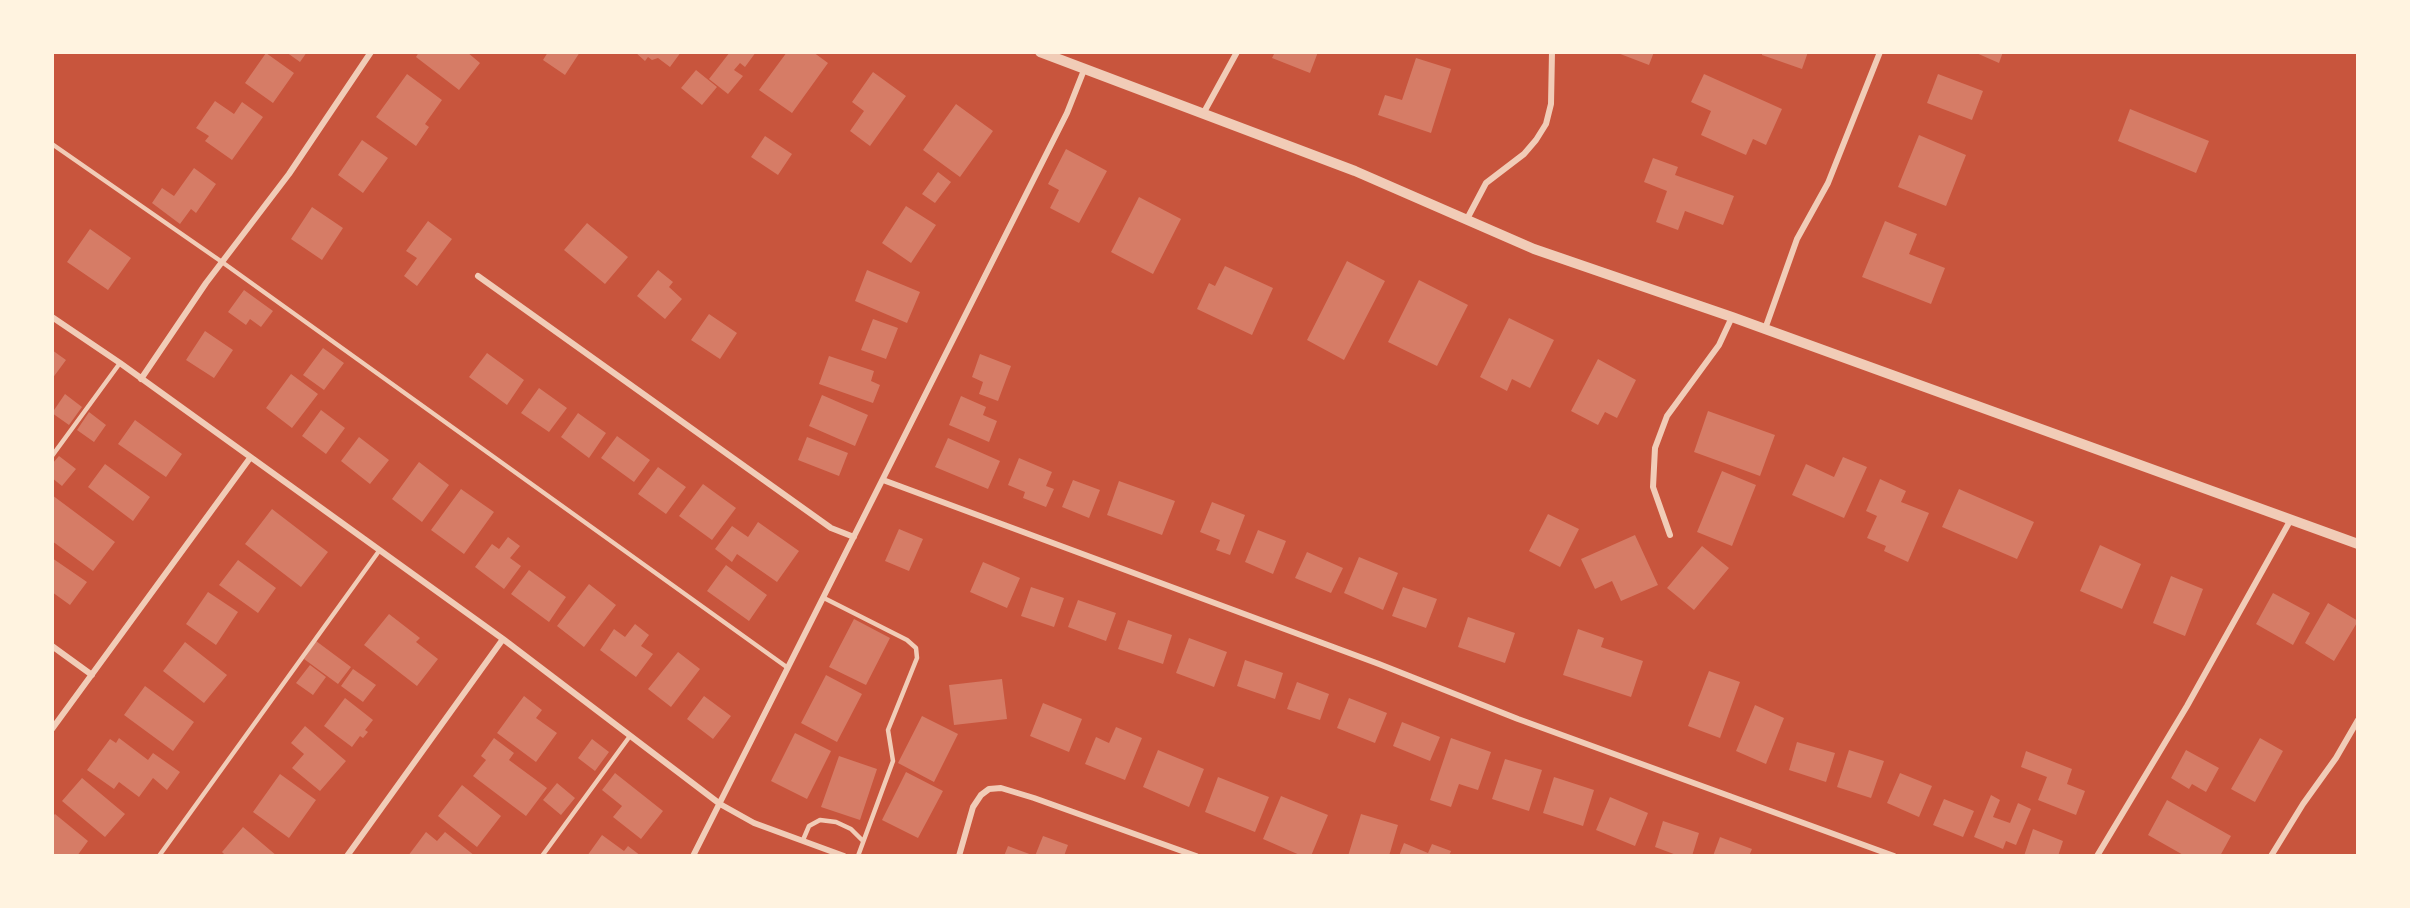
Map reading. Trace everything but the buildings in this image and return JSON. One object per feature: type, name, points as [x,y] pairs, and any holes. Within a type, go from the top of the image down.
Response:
[{"type":"street","points":[[141,379],[222,261],[289,174],[371,52]]},
{"type":"street","points":[[1040,52],[1355,171],[1534,249],[1732,317],[2358,544]]},
{"type":"street","points":[[1202,114],[1237,52]]},
{"type":"street","points":[[1467,219],[1486,183],[1524,154],[1546,123],[1551,104],[1552,52]]},
{"type":"street","points":[[1765,329],[1797,239],[1828,183],[1880,52]]},
{"type":"street","points":[[693,855],[1061,123],[1084,70]]},
{"type":"street","points":[[478,276],[831,528],[854,537]]},
{"type":"street","points":[[52,317],[120,363],[503,639],[720,804],[754,823],[844,855]]},
{"type":"street","points":[[1670,536],[1653,487],[1655,448],[1667,416],[1719,345],[1732,317]]},
{"type":"street","points":[[52,729],[250,458]]},
{"type":"street","points":[[883,480],[1368,660],[1518,719],[1893,855]]},
{"type":"street","points":[[2097,855],[2187,706],[2290,521]]},
{"type":"street","points":[[347,855],[503,639]]},
{"type":"street","points":[[52,646],[92,675]]},
{"type":"street","points":[[2271,855],[2303,804],[2336,758],[2358,720]]},
{"type":"street","points":[[959,855],[973,807],[981,795],[989,789],[1001,788],[1196,855]]},
{"type":"lane","points":[[52,144],[222,261],[788,668]]},
{"type":"lane","points":[[52,456],[120,363]]},
{"type":"lane","points":[[159,855],[379,551]]},
{"type":"lane","points":[[824,598],[907,640],[916,648],[916,658],[888,730],[893,761],[858,855]]},
{"type":"lane","points":[[542,855],[630,736]]},
{"type":"lane","points":[[803,840],[809,826],[820,820],[836,822],[851,829],[863,841]]}]
